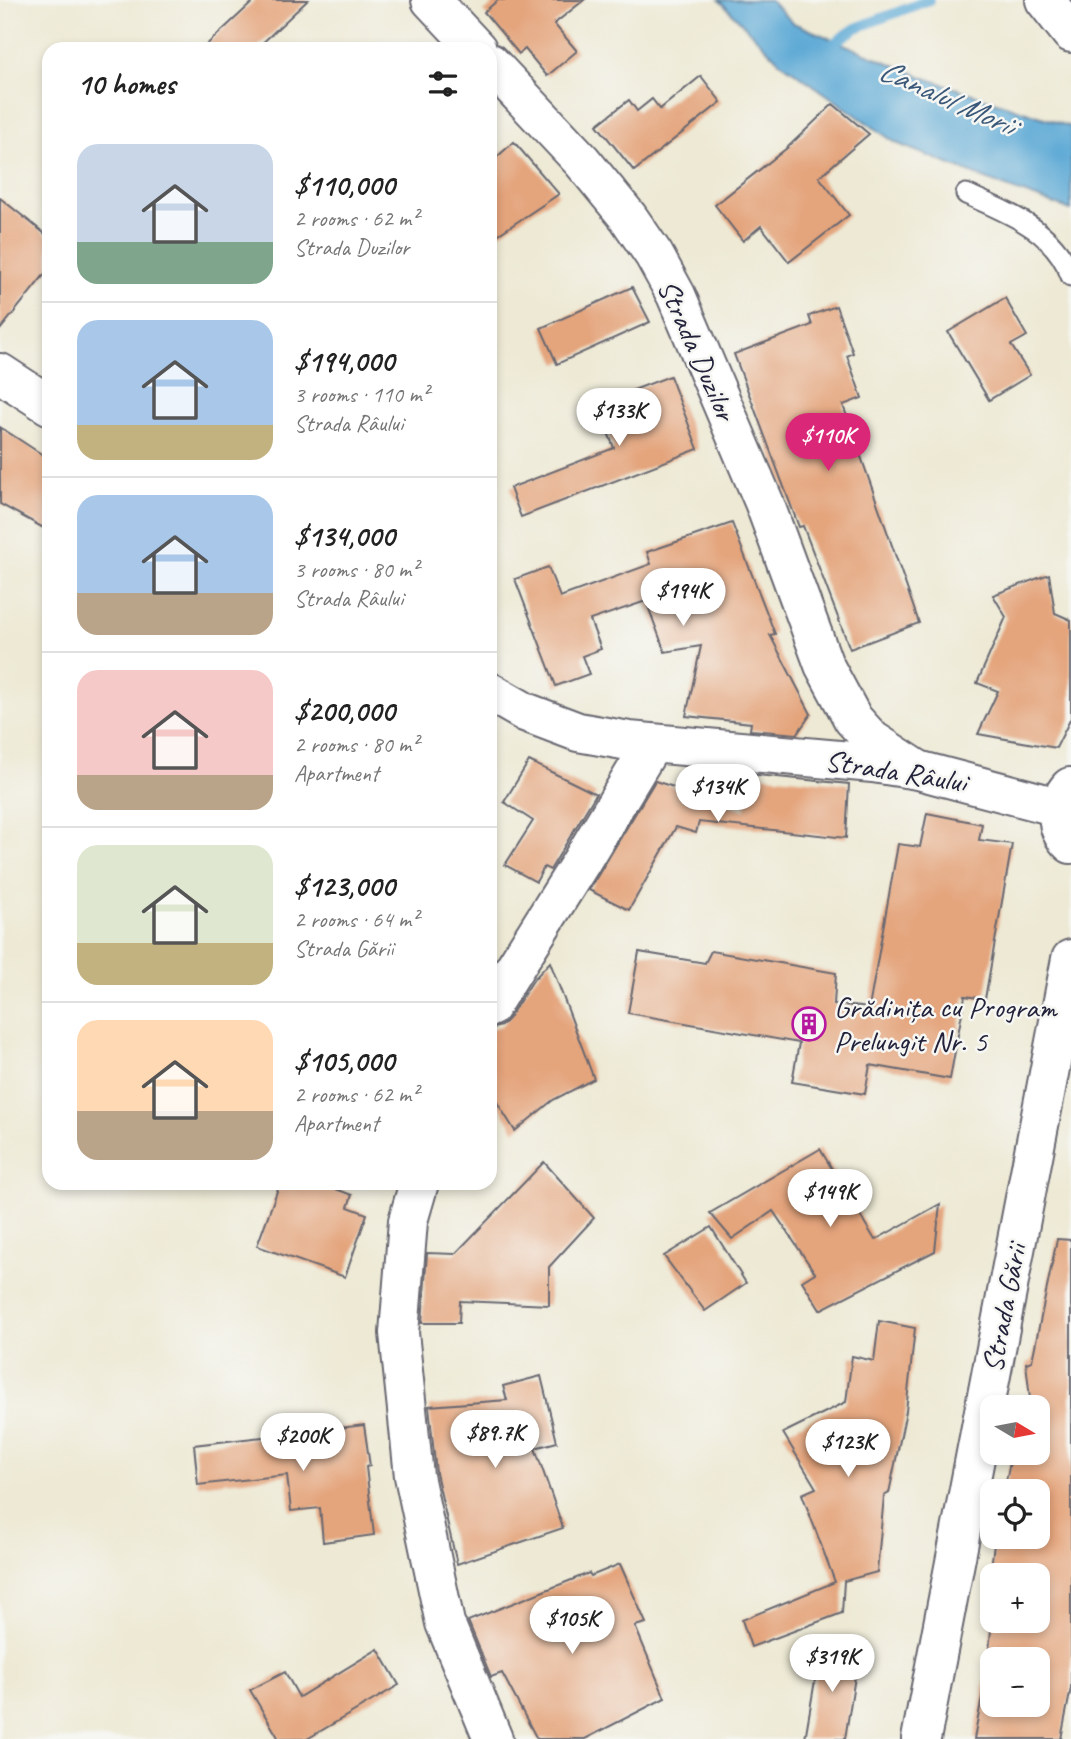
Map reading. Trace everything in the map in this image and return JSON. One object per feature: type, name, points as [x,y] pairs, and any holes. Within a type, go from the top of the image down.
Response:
[{"type":"street","points":[[431,0],[470,42]]},
{"type":"street","points":[[1045,0],[1071,33]]},
{"type":"street","name":"Strada Duzilor","points":[[497,70],[582,161],[628,217],[654,255],[676,295],[764,502],[824,665],[853,719],[872,740],[918,770]]},
{"type":"street","points":[[0,373],[42,400]]},
{"type":"street","name":"Strada Râului","points":[[497,696],[525,712],[578,732],[652,744],[873,763],[1065,796]]},
{"type":"street","points":[[497,996],[582,863],[652,744]]},
{"type":"street","points":[[1065,796],[1058,821],[1065,839],[1071,844]]},
{"type":"street","name":"Strada Gării","points":[[921,1739],[1071,959]]},
{"type":"street","points":[[417,1190],[408,1221],[399,1334],[414,1476],[445,1623],[493,1739]]},
{"type":"lane","points":[[966,194],[1027,222],[1064,258],[1071,276]]},
{"type":"water","name":"Canalul Morii","points":[[719,0],[770,0],[793,23],[925,78],[1071,127],[1071,210],[896,143],[779,61]]},
{"type":"building","points":[[255,0],[308,0],[263,42],[210,42]]},
{"type":"building","points":[[498,0],[584,0],[554,24],[577,51],[547,76],[525,49],[519,54],[484,12]]},
{"type":"building","points":[[701,76],[721,102],[634,171],[597,125],[629,100],[637,111],[652,99],[660,109]]},
{"type":"building","points":[[833,104],[869,134],[819,177],[849,215],[789,262],[761,226],[743,241],[715,205],[787,148]]},
{"type":"building","points":[[514,142],[559,194],[497,235],[497,157]]},
{"type":"building","points":[[0,198],[42,231],[42,278],[0,330]]},
{"type":"building","points":[[632,287],[650,322],[557,364],[541,328]]},
{"type":"building","points":[[1005,298],[1027,336],[1011,345],[1030,375],[989,400],[948,332]]},
{"type":"building","points":[[836,306],[853,353],[847,356],[862,398],[843,405],[919,623],[850,649],[803,526],[799,527],[734,354],[812,325],[809,316]]},
{"type":"building","points":[[670,376],[698,449],[521,517],[510,488],[614,448],[603,419],[621,412],[615,397]]},
{"type":"building","points":[[0,427],[42,454],[42,527],[0,504]]},
{"type":"building","points":[[732,523],[775,634],[770,635],[811,714],[797,734],[750,730],[751,723],[686,716],[701,646],[665,652],[646,601],[590,620],[601,649],[582,656],[589,674],[556,686],[515,579],[548,567],[560,597],[651,564],[647,552]]},
{"type":"building","points":[[1049,574],[1055,613],[1071,620],[1071,718],[1056,748],[978,734],[998,691],[977,683],[1006,617],[993,595]]},
{"type":"building","points":[[529,761],[596,794],[550,870],[544,867],[536,882],[505,865],[533,821],[504,802]]},
{"type":"building","points":[[747,774],[849,784],[846,838],[699,822],[696,833],[676,827],[629,910],[589,890],[655,781],[745,810]]},
{"type":"building","points":[[927,813],[982,824],[979,840],[1012,844],[985,999],[965,996],[950,1079],[870,1065],[865,1094],[792,1082],[799,1043],[628,1013],[639,952],[705,963],[711,951],[836,973],[834,1004],[869,1008],[898,844],[920,847]]},
{"type":"building","points":[[550,962],[594,1079],[553,1100],[515,1131],[497,1102],[497,1027],[508,1019],[534,979]]},
{"type":"building","points":[[820,1149],[875,1240],[940,1204],[935,1251],[820,1310],[802,1281],[815,1273],[773,1211],[732,1239],[710,1213]]},
{"type":"building","points":[[544,1162],[594,1218],[549,1267],[549,1305],[460,1301],[459,1323],[422,1323],[427,1253],[455,1254]]},
{"type":"building","points":[[277,1190],[339,1190],[352,1195],[348,1207],[367,1214],[345,1277],[257,1246]]},
{"type":"building","points":[[711,1227],[746,1283],[705,1311],[664,1256]]},
{"type":"building","points":[[1057,1239],[1071,1240],[1071,1688],[1061,1739],[974,1739],[980,1708],[980,1717],[1050,1717],[1050,1647],[989,1647],[991,1633],[1050,1633],[1050,1563],[992,1563],[993,1549],[1050,1549],[1050,1479],[1006,1479],[1009,1465],[1050,1465],[1050,1395],[1030,1395],[1026,1363],[1032,1361]]},
{"type":"building","points":[[879,1321],[915,1328],[906,1411],[889,1493],[884,1496],[877,1572],[844,1581],[842,1613],[751,1647],[742,1620],[835,1582],[802,1494],[816,1488],[783,1433],[846,1402],[852,1356],[874,1361]]},
{"type":"building","points":[[541,1376],[557,1442],[535,1448],[563,1528],[457,1564],[436,1473],[429,1406],[507,1400],[503,1386]]},
{"type":"building","points":[[364,1425],[370,1466],[366,1467],[374,1535],[323,1542],[320,1508],[291,1511],[287,1475],[198,1485],[194,1445]]},
{"type":"building","points":[[620,1564],[646,1623],[635,1626],[665,1698],[585,1739],[537,1739],[502,1673],[491,1677],[468,1621],[589,1573],[591,1576]]},
{"type":"building","points":[[821,1645],[859,1652],[845,1739],[805,1739]]},
{"type":"building","points":[[378,1649],[399,1685],[307,1739],[279,1739],[250,1690],[285,1672],[299,1697]]},
{"type":"waterway","points":[[825,49],[856,28],[929,0]]},
{"type":"place","name":"Grădinița cu Program Prelungit Nr. 5","points":[[809,1024]]}]
